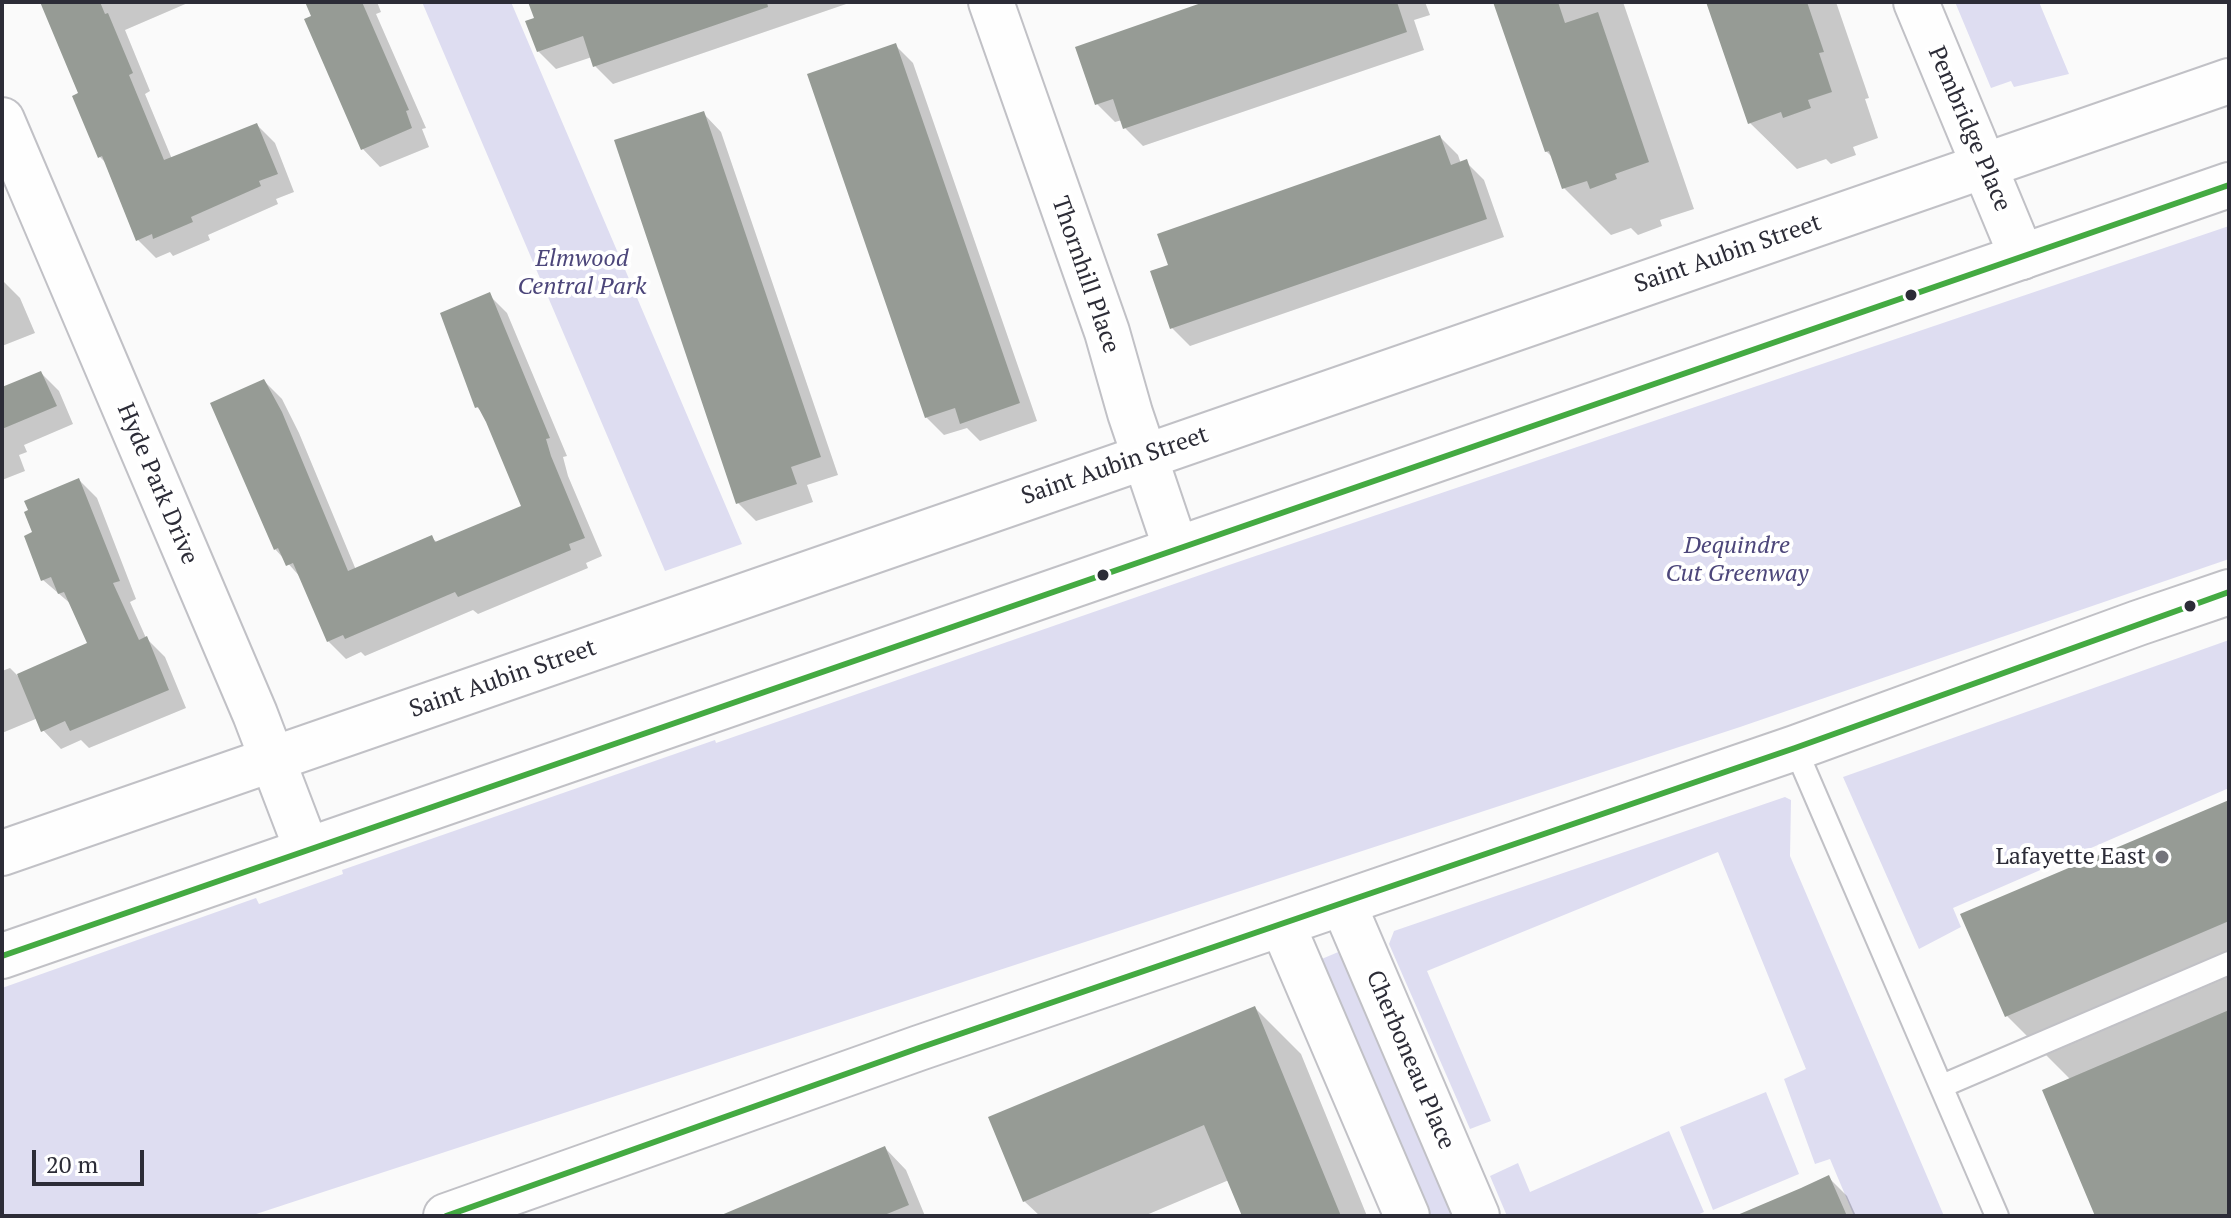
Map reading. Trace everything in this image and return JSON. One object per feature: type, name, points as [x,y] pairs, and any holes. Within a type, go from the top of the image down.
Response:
[{"type":"main road","name":"Thornhill Place","points":[[991,2],[1107,332],[1176,549]]},
{"type":"main road","name":"Pembridge Place","points":[[1916,2],[2022,257]]},
{"type":"main road","name":"Saint Aubin Street","points":[[2,853],[2229,81]]},
{"type":"main road","name":"Hyde Park Drive","points":[[2,120],[273,759],[307,850]]},
{"type":"main road","points":[[2,956],[2229,185]]},
{"type":"main road","points":[[446,1216],[511,1206],[905,1053],[1795,748],[2229,592]]},
{"type":"main road","name":"Cherboneau Place","points":[[1343,903],[1477,1216]]},
{"type":"main road","points":[[1282,924],[1407,1216]]},
{"type":"lane","points":[[1795,748],[1997,1216]]},
{"type":"lane","points":[[1942,1086],[2229,963]]},
{"type":"green space","name":"Elmwood Central Park","points":[[422,2],[511,2],[742,544],[665,571]]},
{"type":"green space","points":[[1955,2],[2039,2],[2069,74],[2014,87],[2011,81],[1991,88]]},
{"type":"green space","name":"Dequindre Cut Greenway","points":[[2229,226],[2229,559],[1740,727],[250,1216],[2,1216],[2,988],[256,898],[259,904],[343,874],[342,870],[715,740],[716,743],[1229,565]]},
{"type":"green space","points":[[2229,640],[2229,788],[1953,908],[1961,927],[1919,949],[1843,777]]},
{"type":"green space","points":[[1785,797],[1791,800],[1790,856],[1944,1216],[1854,1216],[1830,1159],[1815,1164],[1784,1079],[1806,1069],[1718,852],[1427,971],[1491,1121],[1470,1129],[1389,944],[1394,931]]},
{"type":"green space","points":[[1343,950],[1458,1216],[1428,1216],[1317,961]]},
{"type":"green space","points":[[1766,1092],[1799,1174],[1713,1210],[1680,1127]]},
{"type":"green space","points":[[1669,1131],[1704,1212],[1695,1216],[1507,1216],[1490,1176],[1518,1163],[1530,1192]]},
{"type":"building","points":[[40,2],[100,2],[105,14],[108,13],[133,73],[129,75],[164,160],[257,123],[278,174],[259,181],[261,186],[191,217],[193,222],[153,239],[152,234],[136,241],[102,156],[98,158],[72,96],[78,93]]},
{"type":"building","points":[[305,2],[362,2],[409,110],[406,111],[412,128],[361,150],[304,19],[311,16]]},
{"type":"building","points":[[528,2],[767,2],[768,7],[593,67],[583,36],[537,52],[525,21],[534,18]]},
{"type":"building","points":[[1204,2],[1397,2],[1407,32],[1123,129],[1113,99],[1095,105],[1075,47]]},
{"type":"building","points":[[1493,2],[1558,2],[1565,23],[1598,12],[1649,162],[1615,174],[1617,179],[1590,189],[1587,181],[1562,189],[1549,151],[1545,152]]},
{"type":"building","points":[[1706,2],[1807,2],[1824,52],[1819,53],[1832,92],[1808,100],[1811,108],[1783,118],[1781,112],[1748,124]]},
{"type":"building","points":[[896,43],[1020,403],[960,424],[955,408],[925,418],[807,74]]},
{"type":"building","points":[[704,111],[821,457],[791,467],[797,484],[736,504],[614,140]]},
{"type":"building","points":[[1440,135],[1451,165],[1467,159],[1487,219],[1170,329],[1150,271],[1168,265],[1157,234]]},
{"type":"building","points":[[490,292],[550,438],[546,439],[551,456],[585,538],[569,544],[571,550],[458,597],[455,592],[345,639],[343,635],[327,642],[293,563],[286,566],[278,548],[274,550],[210,403],[264,379],[282,412],[348,571],[432,535],[435,542],[521,506],[486,422],[478,407],[475,408],[440,313]]},
{"type":"building","points":[[41,371],[57,406],[2,429],[2,387]]},
{"type":"building","points":[[79,478],[120,581],[113,583],[139,640],[147,636],[169,690],[70,731],[65,721],[41,732],[17,674],[87,643],[64,592],[58,594],[51,577],[41,581],[24,536],[32,532],[24,512],[28,510],[24,501]]},
{"type":"building","name":"Lafayette East","points":[[2229,800],[2229,921],[2005,1017],[1960,914]]},
{"type":"building","points":[[1255,1006],[1341,1216],[1242,1216],[1204,1125],[1023,1202],[988,1117]]},
{"type":"building","points":[[2229,1010],[2229,1216],[2095,1216],[2042,1090]]},
{"type":"building","points":[[885,1146],[909,1205],[882,1216],[719,1216]]},
{"type":"building","points":[[1829,1175],[1847,1216],[1735,1216],[1801,1188]]},
{"type":"transit line","points":[[2,956],[2229,185]]},
{"type":"transit line","points":[[446,1216],[919,1048],[1795,748],[2229,592]]},
{"type":"place","name":"Lafayette East","points":[[2162,857]]}]
